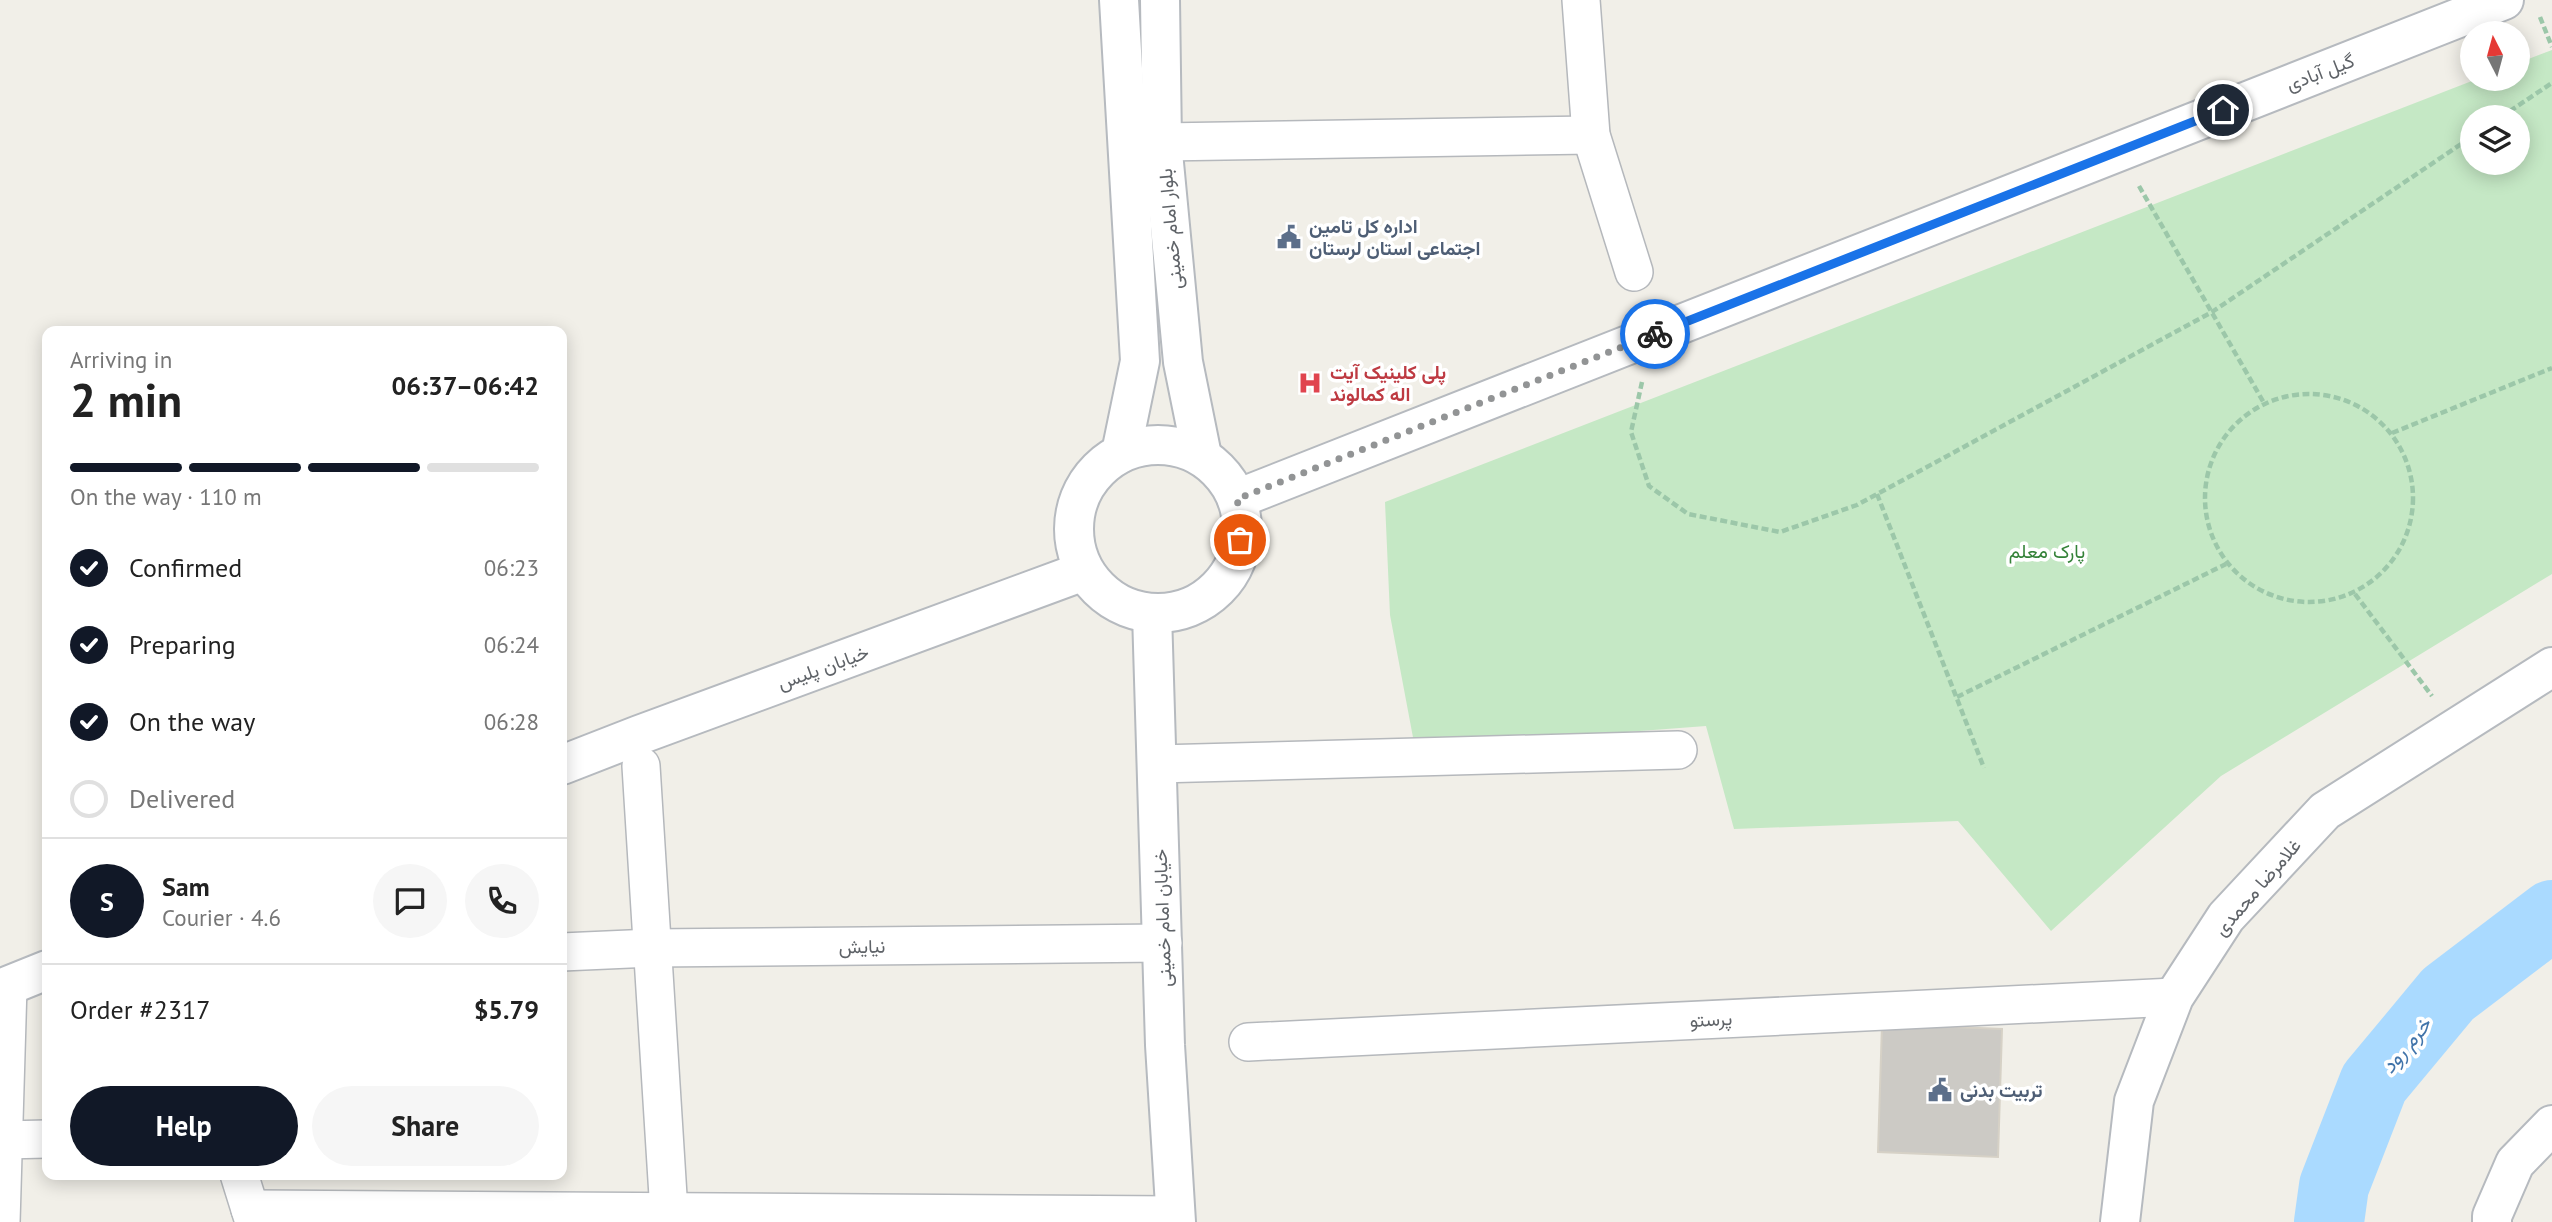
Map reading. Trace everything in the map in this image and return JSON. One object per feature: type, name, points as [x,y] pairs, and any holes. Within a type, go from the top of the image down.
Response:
[{"type":"main road","name":"بلوار امام خمینی","points":[[1119,0],[1140,361],[1121,453]]},
{"type":"main road","name":"بلوار امام خمینی","points":[[1160,0],[1162,142],[1183,362],[1202,456]]},
{"type":"main road","name":"گیل آبادی","points":[[1237,499],[2119,151],[2454,9],[2521,6]]},
{"type":"main road","points":[[1148,445],[1175,446],[1202,456],[1223,475],[1237,499],[1242,526],[1238,554],[1226,579],[1205,598],[1180,610],[1152,613],[1125,607],[1102,592],[1084,570],[1074,545],[1074,518],[1082,491],[1098,469],[1121,453],[1148,445]]},
{"type":"main road","name":"خیابان پلیس","points":[[567,763],[1084,570]]},
{"type":"main road","name":"خیابان امام خمینی","points":[[1152,613],[1165,1045],[1175,1218]]},
{"type":"main road","name":"غلامرضا محمدی","points":[[2120,1222],[2134,1101],[2174,997],[2226,917],[2325,811],[2552,667]]},
{"type":"main road","points":[[4,987],[42,972]]},
{"type":"main road","points":[[2492,1222],[2492,1216],[2515,1163],[2552,1125]]},
{"type":"street","points":[[1581,0],[1591,135],[1634,272]]},
{"type":"street","points":[[1162,142],[1591,135]]},
{"type":"street","points":[[1157,764],[1678,750]]},
{"type":"street","points":[[641,766],[669,1212]]},
{"type":"street","name":"نیایش","points":[[567,952],[652,948],[1163,943]]},
{"type":"street","points":[[1,1222],[4,987]]},
{"type":"street","name":"پرستو","points":[[1248,1041],[2174,997]]},
{"type":"street","points":[[3,1140],[42,1139]]},
{"type":"street","points":[[241,1180],[252,1215],[669,1212],[1175,1218]]},
{"type":"path","points":[[2521,6],[2552,47]]},
{"type":"path","points":[[2519,105],[2552,83]]},
{"type":"path","points":[[1651,336],[1631,432],[1649,486],[1688,513],[1780,531],[1857,505],[2212,312],[2460,145]]},
{"type":"path","points":[[2119,151],[2264,403]]},
{"type":"path","points":[[2392,433],[2552,368]]},
{"type":"path","points":[[2310,393],[2356,404],[2392,433],[2412,475],[2412,523],[2392,565],[2355,594],[2309,604],[2263,593],[2226,564],[2206,522],[2206,475],[2227,432],[2264,403],[2310,393]]},
{"type":"path","points":[[1877,494],[1984,768]]},
{"type":"path","points":[[1957,697],[2226,564]]},
{"type":"path","points":[[2355,594],[2457,728]]},
{"type":"green space","name":"پارک معلم","points":[[2552,50],[2552,574],[2221,776],[2051,931],[1958,821],[1734,829],[1706,726],[1415,748],[1390,615],[1385,502],[2460,86],[2460,91],[2530,91],[2530,58]]},
{"type":"building","name":"تربیت بدنی","points":[[1882,1024],[2002,1029],[1998,1157],[1878,1152]]},
{"type":"waterway","name":"خرم رود","points":[[2329,1222],[2334,1186],[2374,1083],[2448,994],[2552,915]]},
{"type":"way so far","points":[[1240,540],[1242,526],[1237,499],[1655,334]]},
{"type":"place","name":"اداره کل تامین اجتماعی استان لرستان","points":[[1289,237]]},
{"type":"place","name":"پلی کلینیک آیت اله کمالوند","points":[[1310,383]]},
{"type":"place","name":"تربیت بدنی","points":[[1940,1090]]},
{"type":"route","points":[[1655,334],[2223,110]]}]
